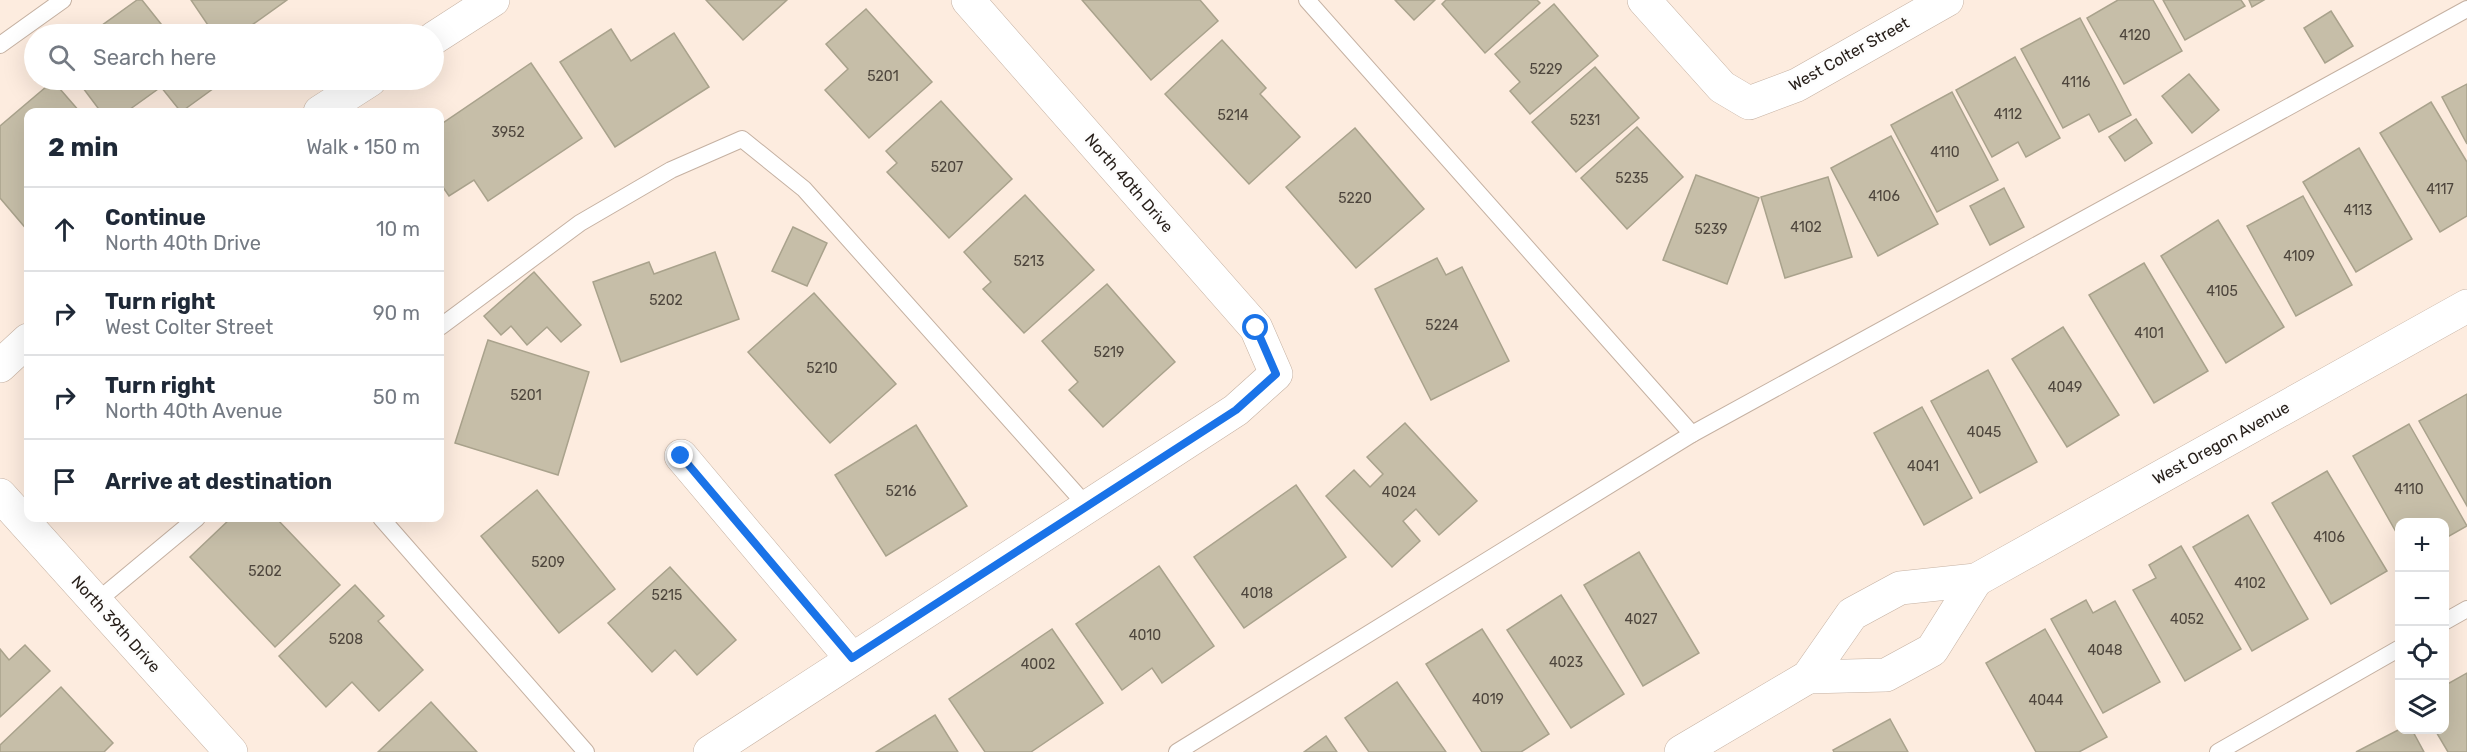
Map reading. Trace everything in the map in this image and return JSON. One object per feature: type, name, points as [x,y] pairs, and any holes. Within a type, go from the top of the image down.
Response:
[{"type":"street","points":[[444,32],[493,0]]},
{"type":"street","name":"North 40th Drive","points":[[968,0],[1256,328],[1276,374],[1236,410],[1086,505]]},
{"type":"street","name":"West Colter Street","points":[[1644,0],[1722,87],[1749,103],[1797,85],[1947,0]]},
{"type":"street","points":[[326,108],[354,90]]},
{"type":"street","name":"West Oregon Avenue","points":[[1681,752],[1808,677],[1852,614],[1900,588],[1976,580],[2467,306]]},
{"type":"street","points":[[0,366],[24,344]]},
{"type":"street","points":[[681,456],[852,658]]},
{"type":"street","name":"North 39th Drive","points":[[0,495],[24,522]]},
{"type":"street","points":[[710,752],[1086,505]]},
{"type":"street","name":"North 39th Drive","points":[[24,522],[231,752]]},
{"type":"street","name":"West Oregon Avenue","points":[[1808,677],[1886,675],[1932,650],[1976,580]]},
{"type":"lane","points":[[29,24],[63,0]]},
{"type":"lane","points":[[1307,0],[1692,434]]},
{"type":"lane","points":[[1177,752],[1692,434],[2467,9]]},
{"type":"lane","points":[[0,45],[24,28]]},
{"type":"lane","points":[[444,324],[580,223],[671,170],[742,139],[804,189],[1086,505]]},
{"type":"lane","points":[[96,602],[192,522]]},
{"type":"lane","points":[[385,522],[586,752]]},
{"type":"lane","points":[[2449,620],[2467,609]]},
{"type":"lane","points":[[2218,752],[2395,651]]},
{"type":"building","points":[[137,0],[142,0],[161,24],[104,24]]},
{"type":"building","points":[[191,0],[287,0],[253,24],[207,24]]},
{"type":"building","points":[[706,0],[787,0],[743,40]]},
{"type":"building","points":[[1082,0],[1200,0],[1218,21],[1151,80]]},
{"type":"building","points":[[1395,0],[1435,0],[1414,20]]},
{"type":"building","points":[[1446,0],[1537,0],[1540,3],[1485,53],[1442,4]]},
{"type":"building","points":[[2118,0],[2153,0],[2182,51],[2124,84],[2087,18]]},
{"type":"building","points":[[2163,0],[2241,0],[2245,6],[2185,40]]},
{"type":"building","points":[[2249,0],[2264,0],[2252,7]]},
{"type":"building","points":[[1554,4],[1598,56],[1530,114],[1510,91],[1520,82],[1495,54]]},
{"type":"building","points":[[866,9],[932,82],[869,138],[825,90],[848,69],[826,44]]},
{"type":"building","points":[[2331,11],[2353,46],[2325,63],[2304,28]]},
{"type":"building","points":[[2080,18],[2131,115],[2099,132],[2089,114],[2063,128],[2021,49]]},
{"type":"building","points":[[611,29],[631,61],[674,33],[709,87],[615,147],[560,62]]},
{"type":"building","points":[[1222,40],[1266,88],[1260,94],[1300,137],[1249,184],[1165,94]]},
{"type":"building","points":[[2015,57],[2060,138],[2026,157],[2018,142],[1992,157],[1956,90]]},
{"type":"building","points":[[531,63],[582,138],[488,201],[474,180],[449,196],[444,189],[444,122]]},
{"type":"building","points":[[1595,67],[1639,118],[1576,172],[1532,122]]},
{"type":"building","points":[[2189,74],[2219,110],[2192,133],[2162,96]]},
{"type":"building","points":[[2467,84],[2467,144],[2442,97]]},
{"type":"building","points":[[42,90],[61,90],[77,108],[24,108],[24,226],[0,198],[0,126]]},
{"type":"building","points":[[84,90],[157,90],[132,108],[98,108]]},
{"type":"building","points":[[163,90],[211,90],[187,108],[178,108]]},
{"type":"building","points":[[1952,92],[1998,180],[1937,212],[1891,125]]},
{"type":"building","points":[[941,101],[1012,179],[949,238],[887,172],[897,163],[886,151]]},
{"type":"building","points":[[2431,102],[2467,162],[2467,216],[2440,232],[2380,133]]},
{"type":"building","points":[[2136,119],[2152,143],[2125,161],[2109,137]]},
{"type":"building","points":[[1637,127],[1683,177],[1627,229],[1581,178]]},
{"type":"building","points":[[1355,128],[1424,209],[1356,268],[1286,187]]},
{"type":"building","points":[[1891,136],[1938,224],[1878,256],[1831,168]]},
{"type":"building","points":[[2359,148],[2412,239],[2356,272],[2303,182]]},
{"type":"building","points":[[1696,175],[1759,198],[1727,284],[1663,260]]},
{"type":"building","points":[[1828,177],[1852,257],[1785,278],[1761,197]]},
{"type":"building","points":[[2004,188],[2024,227],[1990,245],[1970,206]]},
{"type":"building","points":[[1025,195],[1094,270],[1024,333],[983,289],[991,282],[964,252]]},
{"type":"building","points":[[2303,196],[2352,285],[2296,316],[2247,226]]},
{"type":"building","points":[[2218,220],[2284,327],[2226,363],[2161,256]]},
{"type":"building","points":[[793,227],[827,243],[807,286],[772,271]]},
{"type":"building","points":[[715,252],[739,319],[621,362],[593,282],[649,262],[654,274]]},
{"type":"building","points":[[1437,258],[1446,275],[1462,267],[1509,361],[1431,400],[1375,289]]},
{"type":"building","points":[[2144,263],[2208,371],[2154,403],[2089,295]]},
{"type":"building","points":[[534,272],[581,325],[561,342],[547,327],[527,345],[511,326],[501,335],[484,316]]},
{"type":"building","points":[[1107,284],[1175,362],[1103,427],[1069,390],[1078,382],[1042,341]]},
{"type":"building","points":[[814,293],[896,384],[830,443],[748,352]]},
{"type":"building","points":[[2063,327],[2119,415],[2067,447],[2012,359]]},
{"type":"building","points":[[488,340],[589,372],[558,475],[455,443]]},
{"type":"building","points":[[1988,370],[2037,462],[1980,493],[1931,401]]},
{"type":"building","points":[[2467,394],[2467,506],[2419,421]]},
{"type":"building","points":[[1922,407],[1972,498],[1924,525],[1874,433]]},
{"type":"building","points":[[1405,423],[1477,501],[1439,535],[1416,509],[1403,521],[1420,541],[1392,567],[1326,496],[1354,470],[1370,487],[1383,474],[1367,457]]},
{"type":"building","points":[[2409,424],[2467,526],[2449,536],[2449,518],[2395,518],[2395,530],[2353,456]]},
{"type":"building","points":[[916,425],[967,506],[886,556],[835,475]]},
{"type":"building","points":[[2327,471],[2387,571],[2331,604],[2272,503]]},
{"type":"building","points":[[1296,485],[1346,557],[1244,628],[1194,557]]},
{"type":"building","points":[[537,490],[615,589],[559,633],[481,536]]},
{"type":"building","points":[[2248,515],[2308,619],[2252,651],[2193,547]]},
{"type":"building","points":[[227,522],[280,522],[340,585],[275,647],[190,557]]},
{"type":"building","points":[[2181,546],[2241,649],[2185,681],[2133,590],[2156,578],[2149,565]]},
{"type":"building","points":[[1639,552],[1699,653],[1643,686],[1584,585]]},
{"type":"building","points":[[1159,566],[1214,646],[1162,683],[1152,668],[1122,690],[1076,624]]},
{"type":"building","points":[[670,567],[736,640],[697,675],[675,650],[652,672],[608,623]]},
{"type":"building","points":[[355,585],[384,616],[378,621],[423,670],[379,711],[352,682],[326,707],[279,656]]},
{"type":"building","points":[[1561,595],[1624,694],[1571,728],[1507,630]]},
{"type":"building","points":[[2086,600],[2093,613],[2115,601],[2160,682],[2103,713],[2051,619]]},
{"type":"building","points":[[1052,629],[1103,703],[1031,752],[985,752],[949,699]]},
{"type":"building","points":[[1482,629],[1549,734],[1521,752],[1482,752],[1426,664]]},
{"type":"building","points":[[2045,629],[2107,737],[2079,752],[2036,752],[1986,663]]},
{"type":"building","points":[[25,645],[50,671],[0,717],[0,649],[9,660]]},
{"type":"building","points":[[2467,673],[2467,752],[2448,752],[2437,734],[2449,734],[2449,683]]},
{"type":"building","points":[[1397,682],[1446,752],[1369,752],[1345,718]]},
{"type":"building","points":[[61,687],[113,743],[104,752],[0,752],[0,745]]},
{"type":"building","points":[[431,702],[477,752],[378,752]]},
{"type":"building","points":[[935,715],[958,752],[876,752]]},
{"type":"building","points":[[1890,719],[1908,752],[1834,752],[1833,750]]},
{"type":"building","points":[[2395,732],[2395,734],[2414,734],[2424,752],[2356,752]]},
{"type":"building","points":[[1326,736],[1337,752],[1304,752]]},
{"type":"route","points":[[681,456],[852,658],[1236,410],[1276,374],[1256,328]]}]
